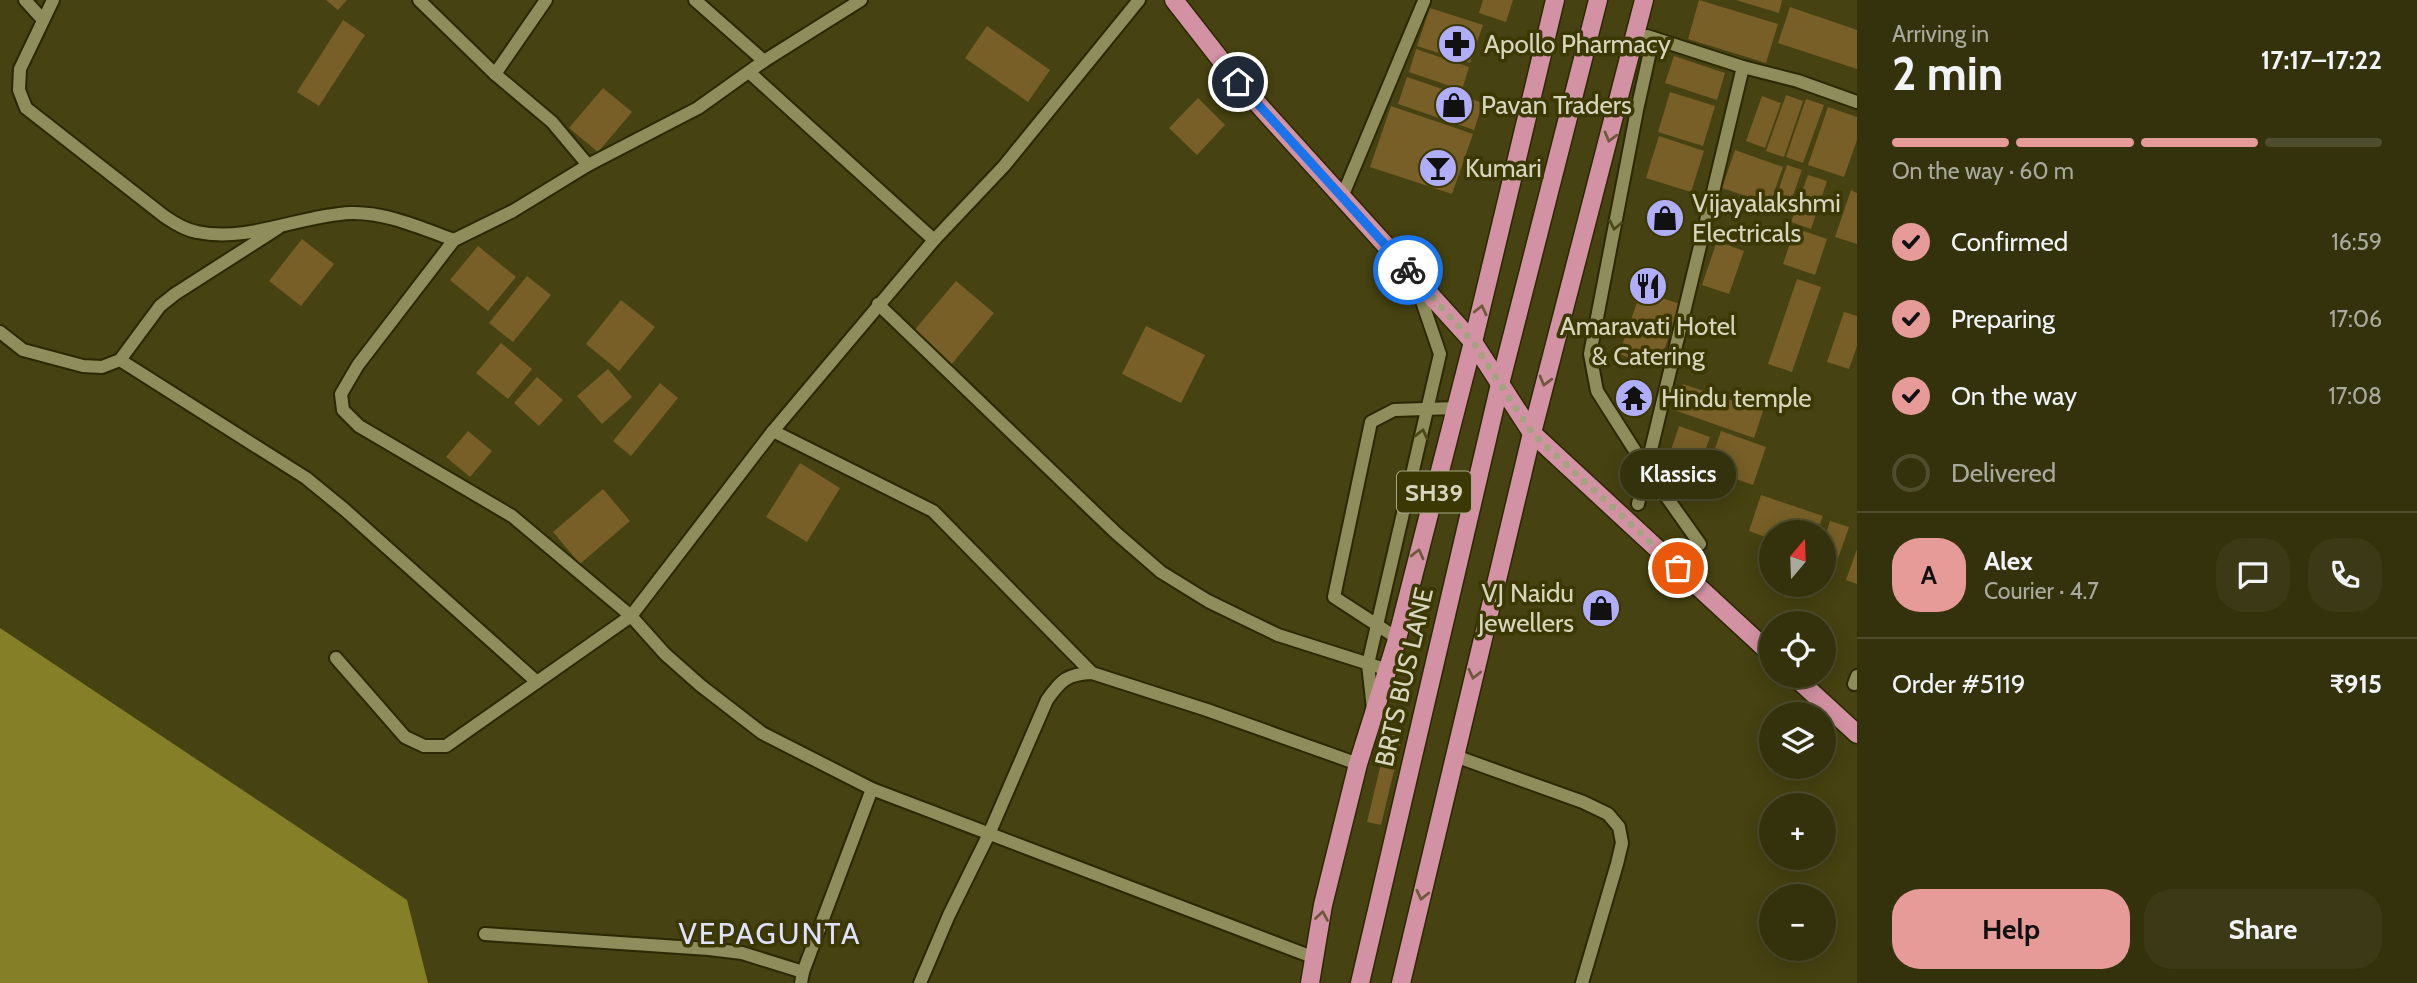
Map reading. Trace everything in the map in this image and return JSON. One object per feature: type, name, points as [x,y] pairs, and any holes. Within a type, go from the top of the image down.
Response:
[{"type":"main road","points":[[1174,0],[1238,82],[1473,342],[1532,433],[1759,643]]},
{"type":"main road","name":"SH39","points":[[1310,983],[1323,905],[1359,764],[1397,638],[1473,342],[1555,0]]},
{"type":"main road","name":"BRTS BUS LANE","points":[[1360,983],[1500,384],[1598,0]]},
{"type":"main road","points":[[1401,983],[1532,433],[1645,35],[1644,0]]},
{"type":"main road","points":[[1807,688],[1857,734]]},
{"type":"street","points":[[25,0],[43,20]]},
{"type":"street","points":[[53,0],[20,69],[19,90],[26,107],[180,226],[198,232],[233,234],[327,215],[354,213],[394,219],[454,240]]},
{"type":"street","points":[[419,0],[495,74],[552,122],[588,164]]},
{"type":"street","points":[[495,74],[546,0]]},
{"type":"street","points":[[695,0],[764,61]]},
{"type":"street","points":[[861,0],[764,61],[698,108],[588,164],[513,211],[454,240],[358,365],[341,394],[343,410],[359,426],[512,516],[631,616],[665,654],[700,685],[762,733],[872,789],[1315,958]]},
{"type":"street","points":[[336,657],[405,737],[424,746],[446,746],[631,616],[773,431],[878,304],[1004,166],[1139,0]]},
{"type":"street","points":[[1342,197],[1424,1]]},
{"type":"street","points":[[1700,544],[1646,468],[1597,391],[1590,354],[1634,123],[1645,35],[1744,67],[1798,81],[1857,102]]},
{"type":"street","points":[[1637,503],[1744,67]]},
{"type":"street","points":[[749,72],[934,240]]},
{"type":"street","points":[[0,331],[23,350],[83,366],[102,367],[120,360],[160,306],[175,294],[284,224]]},
{"type":"street","points":[[1373,716],[1368,664],[1440,354],[1413,276]]},
{"type":"street","points":[[878,304],[1116,533],[1161,572],[1208,601],[1278,635],[1388,670]]},
{"type":"street","points":[[120,360],[306,478],[537,682]]},
{"type":"street","points":[[1397,638],[1334,597],[1371,422],[1394,410],[1456,408]]},
{"type":"street","points":[[773,431],[933,510],[1092,673]]},
{"type":"street","points":[[920,983],[1047,700],[1060,682],[1074,674],[1092,673],[1359,764]]},
{"type":"street","points":[[1455,756],[1583,802],[1608,814],[1619,827],[1622,843],[1582,983]]},
{"type":"street","points":[[485,933],[742,953],[802,978],[872,789]]},
{"type":"shaded area","points":[[0,628],[407,900],[428,983],[0,983]]},
{"type":"building","points":[[326,0],[347,0],[338,10]]},
{"type":"building","points":[[1483,0],[1513,0],[1506,22],[1479,13]]},
{"type":"building","points":[[1699,0],[1778,24],[1766,63],[1688,39]]},
{"type":"building","points":[[1736,0],[1782,0],[1779,13]]},
{"type":"building","points":[[1790,7],[1857,30],[1857,69],[1778,43]]},
{"type":"building","points":[[1430,8],[1483,25],[1470,63],[1417,46]]},
{"type":"building","points":[[343,20],[365,35],[319,106],[297,92]]},
{"type":"building","points":[[987,26],[1050,70],[1028,102],[965,58]]},
{"type":"building","points":[[1416,49],[1469,67],[1462,90],[1409,72]]},
{"type":"building","points":[[1674,56],[1725,73],[1717,100],[1665,83]]},
{"type":"building","points":[[1407,77],[1483,103],[1474,130],[1398,104]]},
{"type":"building","points":[[603,88],[632,112],[598,152],[569,128]]},
{"type":"building","points":[[1670,92],[1715,106],[1703,146],[1658,132]]},
{"type":"building","points":[[1786,95],[1803,101],[1784,157],[1766,151]]},
{"type":"building","points":[[1762,96],[1781,103],[1765,148],[1746,141]]},
{"type":"building","points":[[1198,98],[1225,125],[1197,155],[1169,128]]},
{"type":"building","points":[[1806,99],[1824,105],[1803,163],[1786,157]]},
{"type":"building","points":[[1391,106],[1473,134],[1452,194],[1370,167]]},
{"type":"building","points":[[1828,107],[1857,117],[1857,140],[1844,177],[1808,165]]},
{"type":"building","points":[[1659,136],[1704,151],[1691,192],[1646,178]]},
{"type":"building","points":[[1735,150],[1783,167],[1770,204],[1722,188]]},
{"type":"building","points":[[1787,165],[1802,170],[1786,215],[1772,210]]},
{"type":"building","points":[[1808,175],[1827,181],[1811,229],[1791,222]]},
{"type":"building","points":[[1851,190],[1857,193],[1857,244],[1835,237]]},
{"type":"building","points":[[1795,228],[1827,239],[1815,275],[1783,264]]},
{"type":"building","points":[[302,239],[334,264],[301,306],[269,281]]},
{"type":"building","points":[[1717,241],[1744,251],[1729,294],[1702,285]]},
{"type":"building","points":[[478,246],[516,277],[488,311],[450,280]]},
{"type":"building","points":[[527,276],[551,295],[513,342],[489,323]]},
{"type":"building","points":[[1797,279],[1821,287],[1792,372],[1768,364]]},
{"type":"building","points":[[956,281],[994,313],[951,365],[912,333]]},
{"type":"building","points":[[1641,291],[1680,304],[1658,368],[1619,354]]},
{"type":"building","points":[[621,300],[655,327],[619,371],[586,344]]},
{"type":"building","points":[[1844,312],[1857,316],[1857,346],[1849,369],[1827,362]]},
{"type":"building","points":[[1146,326],[1205,355],[1181,403],[1122,374]]},
{"type":"building","points":[[501,343],[532,369],[508,399],[476,373]]},
{"type":"building","points":[[608,369],[632,397],[602,424],[577,396]]},
{"type":"building","points":[[537,377],[563,400],[539,426],[514,403]]},
{"type":"building","points":[[660,383],[678,398],[631,456],[613,441]]},
{"type":"building","points":[[1683,384],[1763,411],[1754,438],[1674,410]]},
{"type":"building","points":[[1679,426],[1710,437],[1702,460],[1671,450]]},
{"type":"building","points":[[468,431],[492,451],[470,477],[446,457]]},
{"type":"building","points":[[1721,431],[1766,447],[1753,485],[1708,469]]},
{"type":"building","points":[[800,463],[840,488],[807,542],[766,517]]},
{"type":"building","points":[[603,489],[630,521],[580,564],[553,532]]},
{"type":"building","points":[[1761,495],[1823,516],[1822,520],[1759,520],[1759,535],[1749,531]]},
{"type":"building","points":[[1836,523],[1849,527],[1836,564]]},
{"type":"building","points":[[1857,549],[1857,584],[1846,580]]},
{"type":"building","points":[[1388,734],[1402,737],[1381,825],[1367,822]]},
{"type":"way so far","points":[[1408,270],[1473,342],[1532,433],[1678,568]]},
{"type":"place","name":"Apollo Pharmacy","points":[[1457,44]]},
{"type":"place","name":"Pavan Traders","points":[[1454,105]]},
{"type":"place","name":"Kumari","points":[[1438,168]]},
{"type":"place","name":"Vijayalakshmi Electricals","points":[[1665,218]]},
{"type":"place","name":"Amaravati Hotel & Catering","points":[[1648,286]]},
{"type":"place","name":"Hindu temple","points":[[1634,398]]},
{"type":"place","name":"Klassics","points":[[1678,568]]},
{"type":"place","name":"VJ Naidu Jewellers","points":[[1601,608]]},
{"type":"district","name":"VEPAGUNTA","points":[[770,933]]},
{"type":"route","points":[[1238,82],[1408,270]]}]
